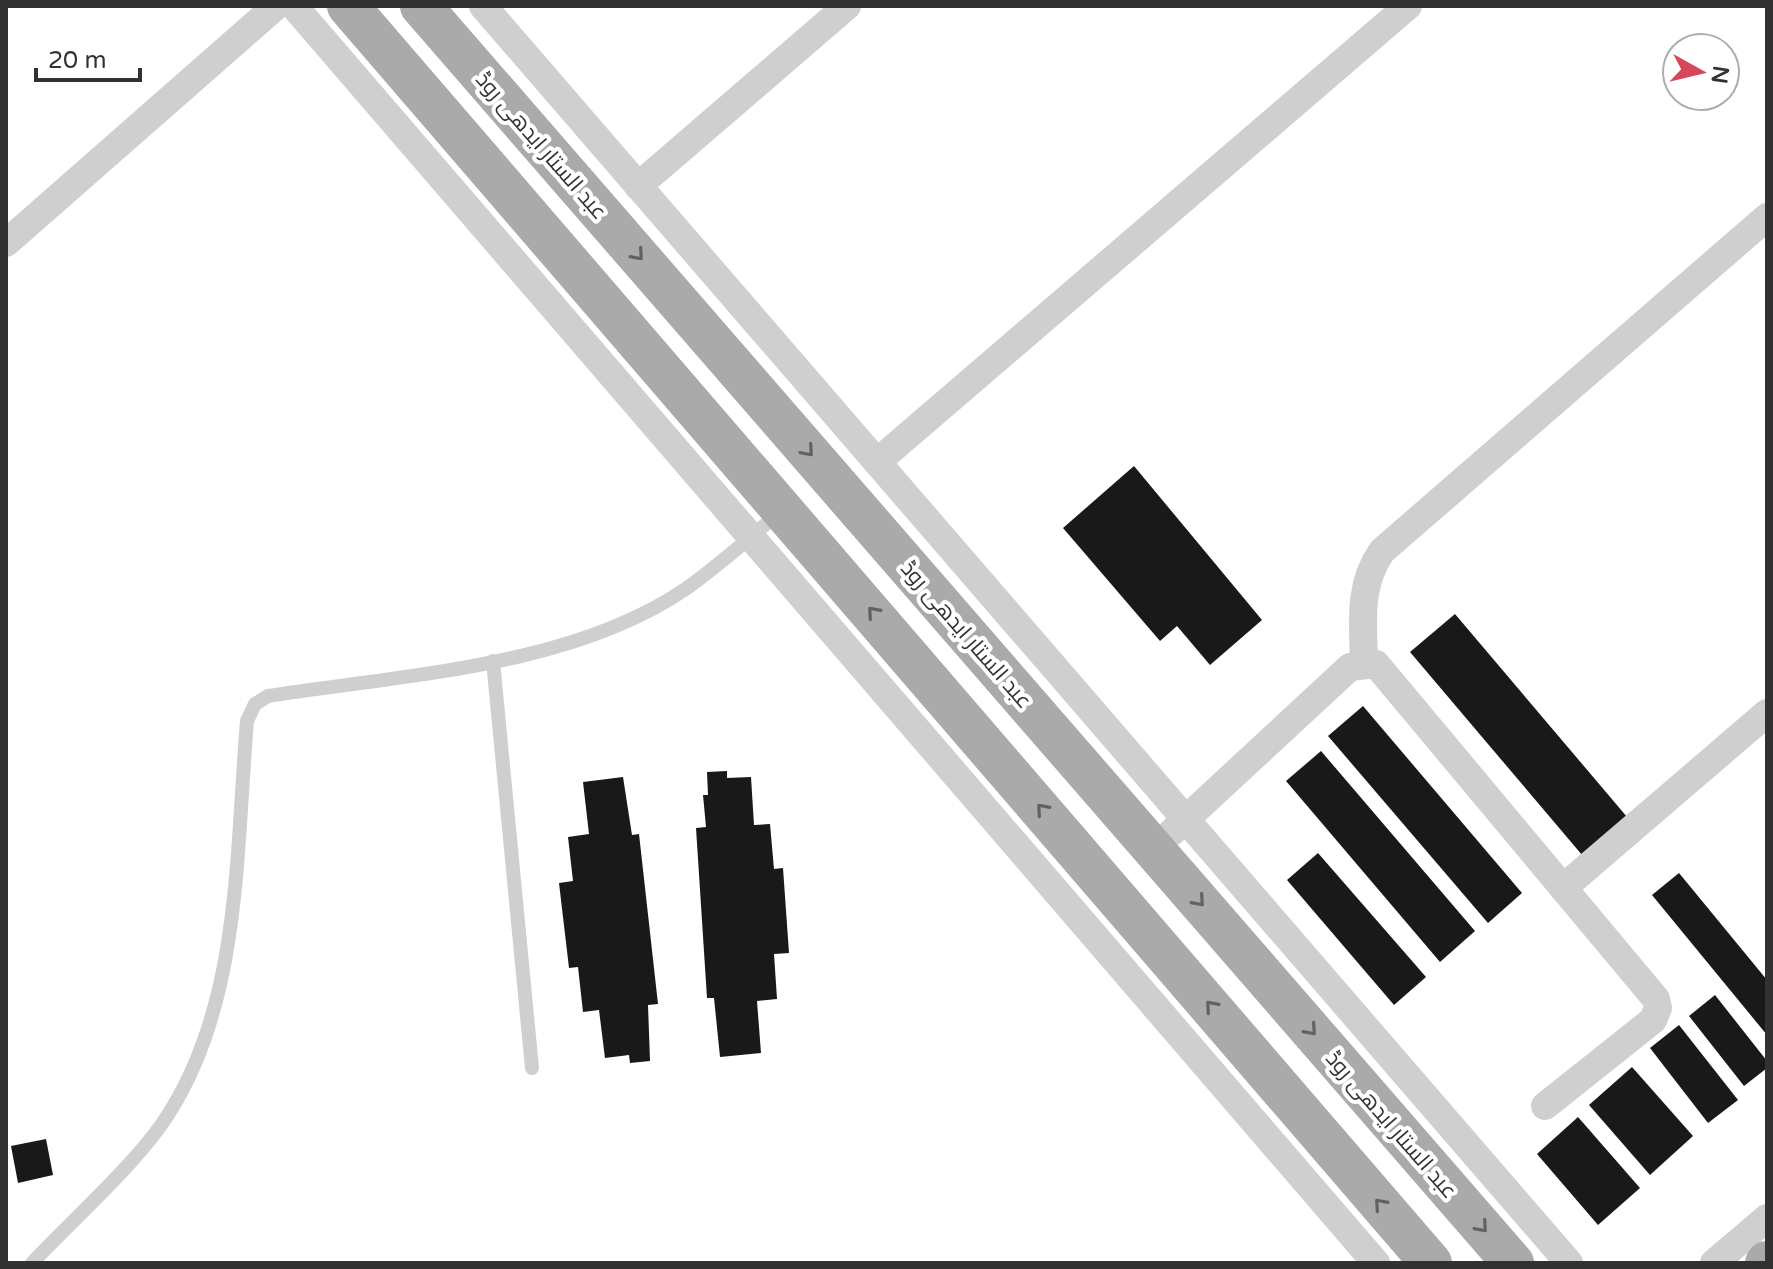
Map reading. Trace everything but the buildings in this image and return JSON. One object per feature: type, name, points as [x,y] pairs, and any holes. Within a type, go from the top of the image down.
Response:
[{"type":"main road","points":[[348,6],[784,508],[1431,1263]]},
{"type":"main road","name":"عبد الستار ایدھی روڈ","points":[[421,6],[1513,1263]]},
{"type":"street","points":[[6,243],[276,6]]},
{"type":"street","points":[[294,6],[1376,1263]]},
{"type":"street","points":[[483,6],[1569,1263]]},
{"type":"street","points":[[638,186],[847,6]]},
{"type":"street","points":[[877,462],[1408,6]]},
{"type":"street","points":[[1364,663],[1363,597],[1368,571],[1382,551],[1767,217]]},
{"type":"street","points":[[1154,849],[1350,667],[1376,664],[1656,999],[1658,1008],[1653,1020],[1545,1106]]},
{"type":"street","points":[[1563,888],[1767,713]]},
{"type":"street","points":[[1714,1263],[1767,1218]]},
{"type":"lane","points":[[32,1263],[171,1111],[197,1056],[223,971],[247,721],[255,704],[268,696],[540,653],[629,620],[686,588],[784,508]]},
{"type":"lane","points":[[493,661],[532,1068]]}]
